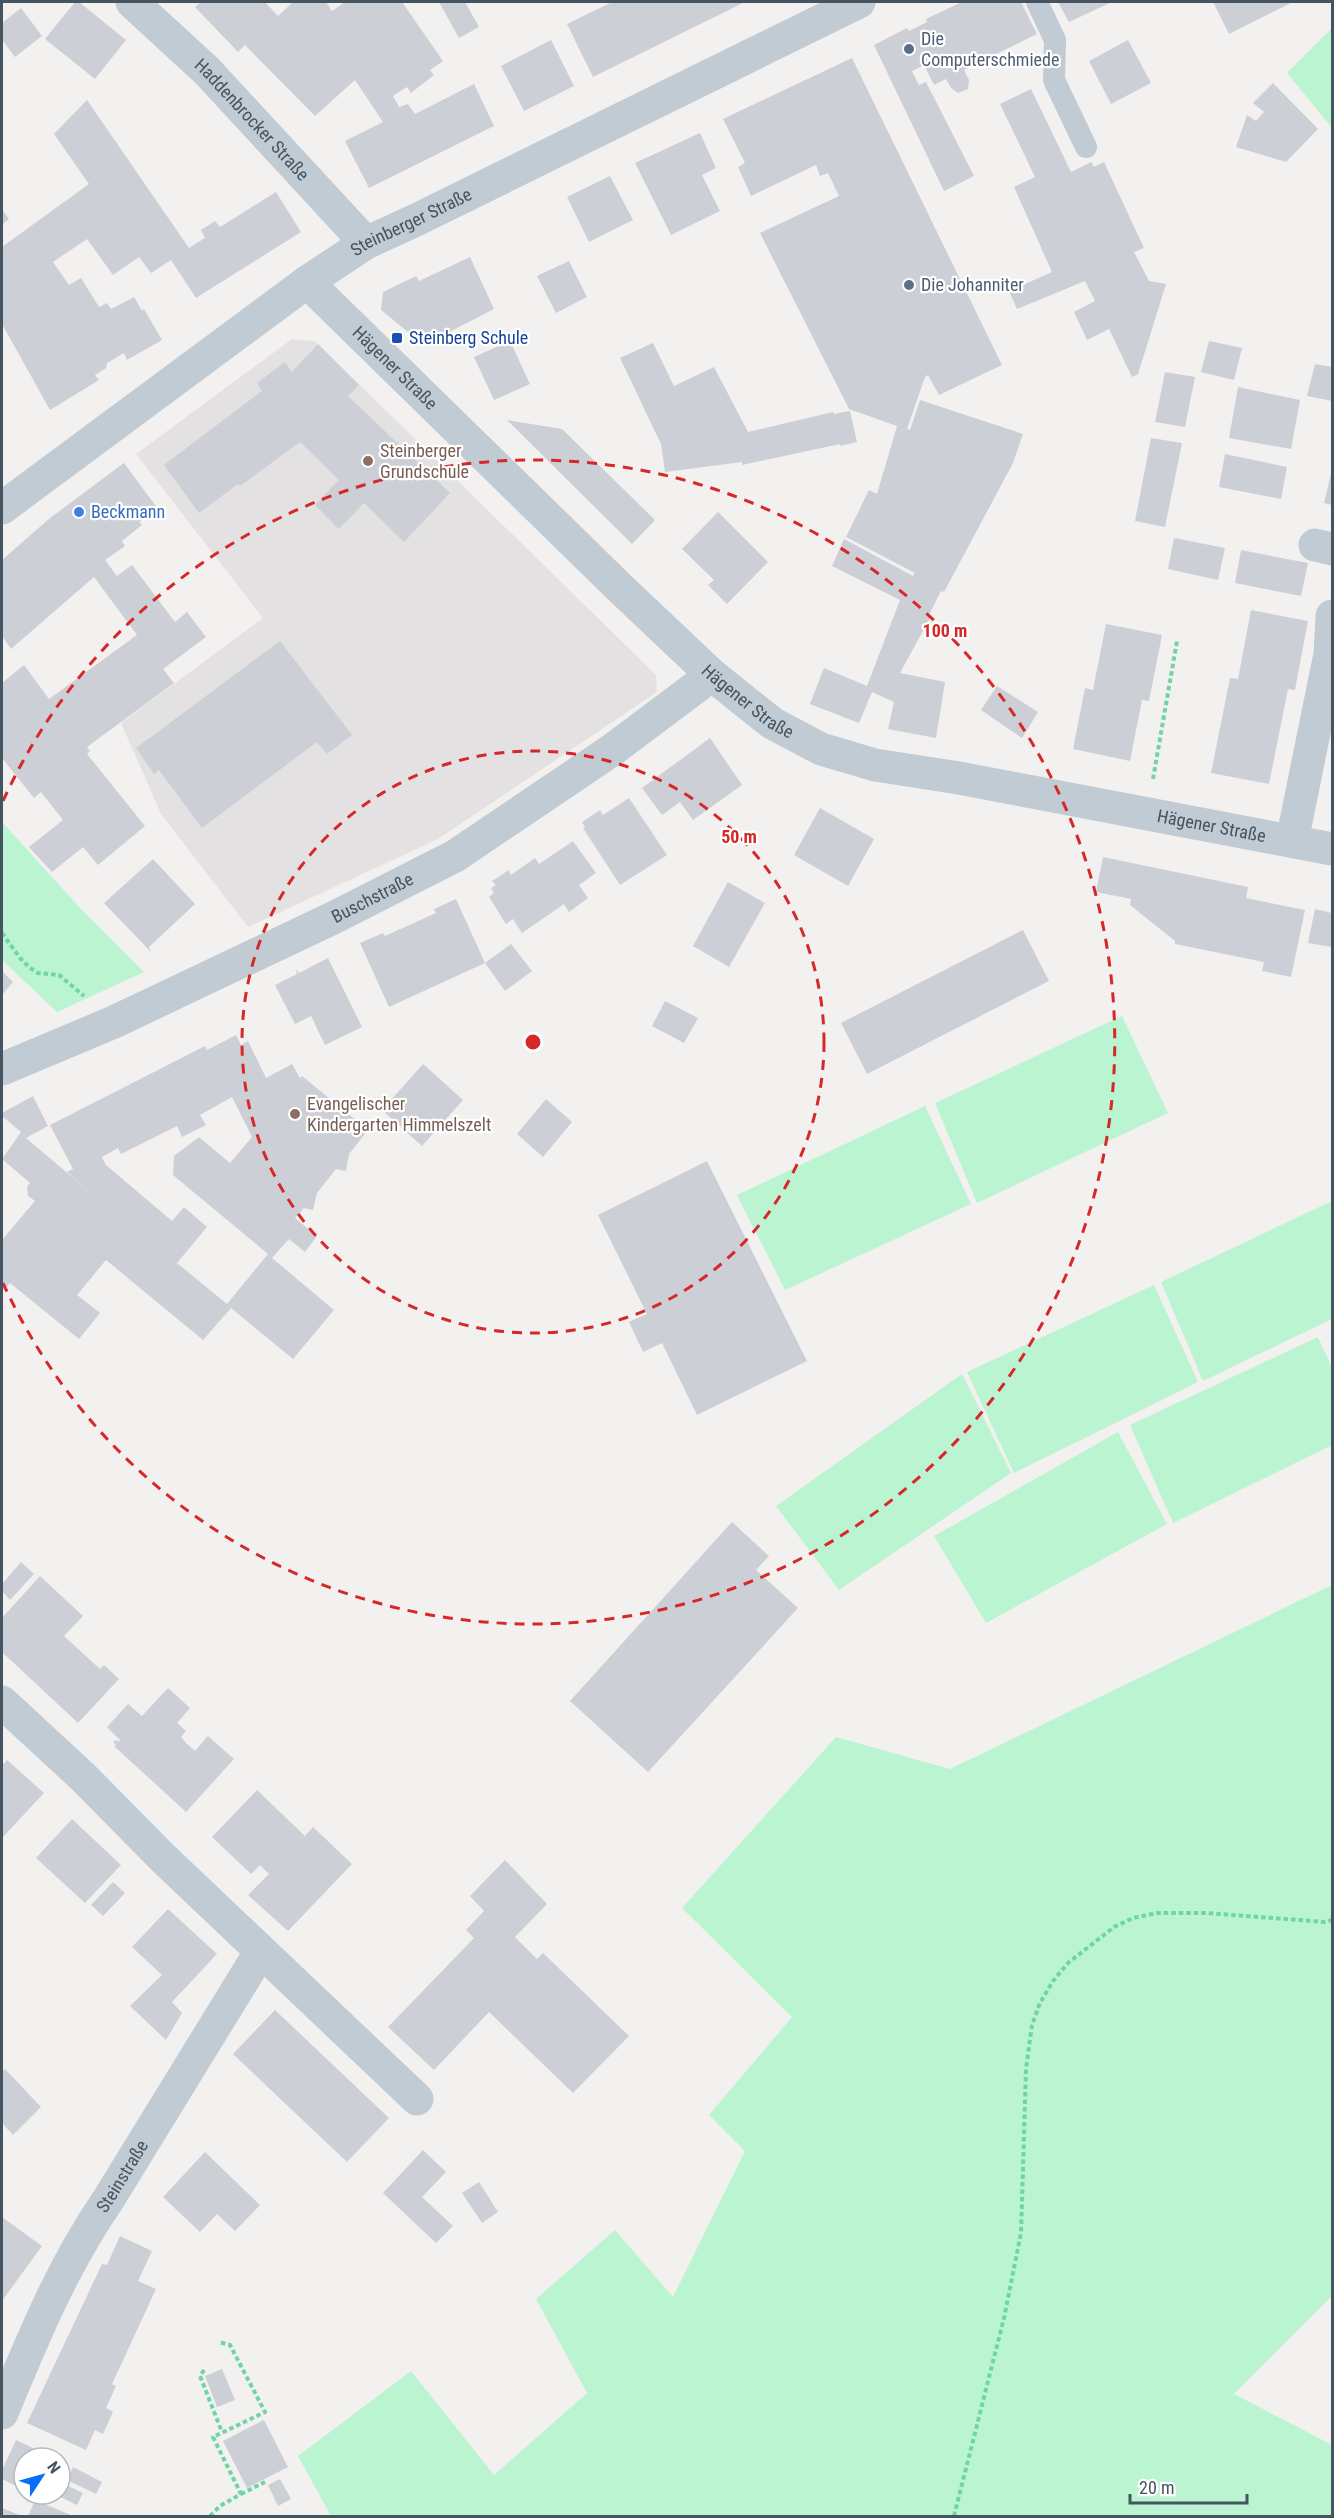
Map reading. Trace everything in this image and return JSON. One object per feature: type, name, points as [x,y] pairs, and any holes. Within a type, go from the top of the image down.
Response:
[{"type":"street","name":"Haddenbrocker Straße","points":[[132,2],[157,22],[207,71],[366,243]]},
{"type":"street","name":"Steinberger Straße","points":[[2,508],[307,282],[366,243],[859,2]]},
{"type":"street","name":"Hägener Straße","points":[[307,282],[712,675],[772,723],[821,749],[875,765],[959,778],[1332,849]]},
{"type":"street","points":[[1292,841],[1330,654],[1332,616]]},
{"type":"street","name":"Buschstraße","points":[[2,1069],[114,1022],[333,918],[455,856],[612,750],[712,675]]},
{"type":"street","points":[[2,1702],[417,2099]]},
{"type":"street","name":"Steinstraße","points":[[2,2413],[12,2357],[84,2234],[108,2200],[261,1951]]},
{"type":"lane","points":[[1037,2],[1055,40],[1054,80],[1086,147]]},
{"type":"path","points":[[1147,813],[1177,641]]},
{"type":"path","points":[[2,933],[30,968],[38,973],[59,975],[114,1022]]},
{"type":"path","points":[[954,2517],[1004,2318],[1021,2233],[1026,2069],[1032,2025],[1040,2003],[1053,1981],[1068,1963],[1114,1927],[1133,1918],[1157,1913],[1206,1913],[1292,1920],[1332,1920]]},
{"type":"path","points":[[219,2342],[230,2345],[265,2412],[213,2437],[241,2494]]},
{"type":"path","points":[[204,2370],[200,2376],[222,2432]]},
{"type":"path","points":[[210,2517],[220,2506],[265,2482]]},
{"type":"shaded area","points":[[292,339],[315,341],[656,675],[657,692],[438,839],[248,927],[161,814],[121,723],[263,618],[136,454]]},
{"type":"green space","points":[[1332,28],[1332,128],[1287,73]]},
{"type":"green space","points":[[2,822],[82,910],[144,972],[57,1012],[2,960]]},
{"type":"green space","points":[[1122,1016],[1168,1113],[977,1203],[935,1103]]},
{"type":"green space","points":[[925,1106],[971,1204],[785,1290],[737,1195]]},
{"type":"green space","points":[[1332,1201],[1332,1319],[1203,1381],[1161,1282]]},
{"type":"green space","points":[[1154,1285],[1198,1382],[1014,1473],[967,1372]]},
{"type":"green space","points":[[1318,1337],[1332,1368],[1332,1445],[1173,1523],[1130,1425]]},
{"type":"green space","points":[[962,1374],[1011,1473],[839,1590],[776,1506]]},
{"type":"green space","points":[[1118,1432],[1167,1524],[986,1623],[934,1536]]},
{"type":"green space","points":[[1332,1585],[1332,2296],[1234,2394],[1332,2445],[1332,2516],[331,2516],[298,2456],[411,2371],[494,2475],[587,2393],[536,2299],[615,2230],[673,2297],[745,2151],[709,2115],[792,2017],[682,1908],[836,1737],[950,1769]]},
{"type":"building","points":[[75,2],[79,2],[126,40],[95,79],[45,39]]},
{"type":"building","points":[[201,2],[265,2],[278,16],[293,2],[326,2],[332,11],[345,2],[402,2],[443,61],[430,70],[434,75],[411,93],[407,87],[393,96],[399,107],[408,104],[415,114],[474,84],[494,126],[369,188],[345,141],[383,122],[355,80],[315,116],[245,45],[238,52],[195,7]]},
{"type":"building","points":[[439,2],[465,2],[479,27],[459,38]]},
{"type":"building","points":[[612,2],[745,2],[593,77],[567,24]]},
{"type":"building","points":[[962,2],[1021,2],[1037,34],[964,70],[969,80],[968,89],[958,93],[951,88],[946,79],[934,85],[924,65],[912,71],[919,85],[926,82],[974,176],[944,191],[874,45],[907,28],[909,31],[927,22],[926,19]]},
{"type":"building","points":[[1058,2],[1112,2],[1069,22]]},
{"type":"building","points":[[1213,2],[1293,2],[1229,34]]},
{"type":"building","points":[[21,8],[42,36],[15,57],[2,40],[2,23]]},
{"type":"building","points":[[551,40],[574,86],[524,111],[501,66]]},
{"type":"building","points":[[1128,40],[1151,83],[1111,104],[1089,61]]},
{"type":"building","points":[[852,58],[1002,365],[939,395],[928,375],[925,377],[907,429],[910,430],[920,400],[1023,434],[1013,463],[944,592],[941,591],[929,615],[931,616],[900,673],[945,682],[936,738],[888,729],[894,702],[872,692],[859,723],[810,704],[824,668],[867,686],[900,600],[832,566],[844,539],[913,576],[915,573],[846,537],[869,490],[877,494],[897,426],[849,409],[760,233],[839,196],[828,173],[820,176],[816,165],[751,196],[738,167],[745,163],[723,119]]},
{"type":"building","points":[[1273,83],[1318,129],[1286,162],[1236,147],[1247,115],[1256,121],[1264,112],[1253,103]]},
{"type":"building","points":[[1031,89],[1071,172],[1091,162],[1094,167],[1104,162],[1144,248],[1134,252],[1149,281],[1166,284],[1138,374],[1132,377],[1109,329],[1087,340],[1074,312],[1095,301],[1085,281],[1017,309],[1009,291],[1052,272],[1014,187],[1035,177],[1000,104]]},
{"type":"building","points":[[87,100],[189,248],[205,238],[201,230],[215,221],[220,227],[276,192],[301,232],[196,298],[171,260],[151,273],[139,257],[113,275],[87,239],[53,262],[69,285],[81,278],[99,307],[107,303],[111,309],[134,297],[142,311],[144,309],[162,340],[127,360],[124,353],[107,363],[106,368],[95,375],[99,380],[50,410],[2,324],[2,247],[89,184],[54,134]]},
{"type":"building","points":[[700,133],[716,168],[702,175],[720,211],[671,235],[635,163]]},
{"type":"building","points":[[610,176],[633,220],[589,242],[567,197]]},
{"type":"building","points":[[2,209],[9,219],[2,225]]},
{"type":"building","points":[[470,257],[494,309],[424,345],[381,310],[383,292],[416,276],[419,281]]},
{"type":"building","points":[[569,261],[587,297],[556,313],[537,276]]},
{"type":"building","points":[[510,341],[530,384],[494,400],[474,357]]},
{"type":"building","points":[[1209,341],[1242,348],[1234,380],[1201,372]]},
{"type":"building","points":[[653,343],[674,386],[714,367],[748,432],[833,412],[834,414],[850,411],[857,442],[742,465],[742,462],[665,472],[661,444],[620,358]]},
{"type":"building","points":[[318,344],[359,385],[348,396],[450,493],[404,542],[364,503],[339,529],[315,505],[339,480],[300,442],[199,513],[164,465],[262,391],[257,383],[285,362],[292,372]]},
{"type":"building","points":[[1315,364],[1332,367],[1332,401],[1307,396]]},
{"type":"building","points":[[1165,372],[1195,377],[1185,427],[1155,422]]},
{"type":"building","points":[[1238,387],[1300,400],[1291,449],[1229,438]]},
{"type":"building","points":[[507,420],[562,429],[655,520],[632,544]]},
{"type":"building","points":[[1151,438],[1182,443],[1165,527],[1135,521]]},
{"type":"building","points":[[1225,454],[1287,467],[1281,499],[1219,487]]},
{"type":"building","points":[[124,463],[158,509],[139,522],[142,525],[122,541],[125,546],[105,560],[117,576],[132,565],[175,622],[187,612],[206,637],[163,669],[174,683],[87,747],[90,751],[87,754],[145,826],[98,865],[83,847],[52,872],[29,847],[63,820],[41,792],[34,798],[2,758],[2,683],[24,665],[49,699],[137,635],[94,577],[11,649],[2,636],[2,560],[50,518]]},
{"type":"building","points":[[1332,469],[1332,505],[1324,503]]},
{"type":"building","points":[[718,512],[768,562],[727,604],[708,585],[714,580],[682,549]]},
{"type":"building","points":[[1174,538],[1225,548],[1218,580],[1168,569]]},
{"type":"building","points":[[1241,550],[1308,563],[1301,596],[1235,583]]},
{"type":"building","points":[[1251,610],[1308,621],[1295,690],[1288,689],[1269,784],[1211,773],[1230,678],[1238,679]]},
{"type":"building","points":[[1106,624],[1162,635],[1149,701],[1142,700],[1130,761],[1073,749],[1085,688],[1093,690]]},
{"type":"building","points":[[280,641],[352,735],[327,754],[317,742],[202,828],[159,770],[154,774],[136,748]]},
{"type":"building","points":[[997,686],[1038,712],[1022,738],[981,710]]},
{"type":"building","points":[[710,738],[742,785],[693,820],[680,802],[662,815],[642,788]]},
{"type":"building","points":[[629,798],[667,855],[620,885],[583,828],[585,827],[582,822],[600,810],[603,815]]},
{"type":"building","points":[[820,808],[874,839],[848,886],[794,855]]},
{"type":"building","points":[[573,841],[596,873],[579,885],[588,898],[569,912],[564,904],[522,933],[513,919],[506,924],[489,897],[494,893],[491,888],[496,885],[492,881],[509,870],[511,875],[535,858],[539,864]]},
{"type":"building","points":[[1103,857],[1248,887],[1246,898],[1305,910],[1291,977],[1262,971],[1264,962],[1175,944],[1175,941],[1130,905],[1131,899],[1096,892]]},
{"type":"building","points":[[153,859],[195,904],[149,947],[151,952],[104,903]]},
{"type":"building","points":[[728,882],[765,903],[729,967],[693,946]]},
{"type":"building","points":[[456,899],[485,963],[389,1007],[360,943],[383,933],[385,936],[436,913],[434,909]]},
{"type":"building","points":[[1315,909],[1332,913],[1332,947],[1308,943]]},
{"type":"building","points":[[1023,930],[1049,981],[867,1074],[841,1023]]},
{"type":"building","points":[[511,944],[532,971],[505,991],[485,963]]},
{"type":"building","points":[[328,958],[362,1027],[325,1045],[311,1016],[295,1024],[275,985],[297,974],[296,969],[299,973]]},
{"type":"building","points":[[2,971],[13,982],[2,995]]},
{"type":"building","points":[[665,1001],[698,1018],[684,1043],[652,1026]]},
{"type":"building","points":[[236,1035],[241,1045],[248,1041],[266,1078],[292,1064],[300,1078],[302,1076],[368,1130],[349,1154],[346,1171],[336,1169],[317,1193],[313,1210],[304,1208],[295,1218],[317,1236],[305,1252],[289,1239],[272,1258],[334,1310],[293,1359],[231,1308],[203,1340],[106,1260],[77,1295],[100,1313],[79,1339],[10,1283],[2,1292],[2,1240],[35,1201],[28,1196],[27,1187],[30,1183],[2,1159],[21,1132],[2,1116],[2,1113],[33,1096],[48,1126],[26,1138],[97,1198],[67,1172],[73,1169],[50,1125],[205,1046],[207,1050]],"holes":[[[232,1097],[252,1137],[230,1163],[199,1137],[174,1156],[173,1175],[268,1254],[227,1304],[177,1263],[207,1227],[184,1207],[172,1221],[106,1165],[102,1157],[118,1148],[121,1154],[177,1126],[182,1137],[206,1125],[200,1115]]]},
{"type":"building","points":[[423,1064],[463,1100],[422,1146],[382,1110]]},
{"type":"building","points":[[546,1099],[572,1122],[543,1157],[517,1134]]},
{"type":"building","points":[[707,1161],[807,1361],[697,1415],[662,1343],[643,1352],[629,1322],[647,1314],[598,1215]]},
{"type":"building","points":[[732,1522],[769,1556],[756,1570],[798,1608],[648,1772],[570,1701]]},
{"type":"building","points":[[21,1562],[34,1574],[10,1600],[2,1591],[2,1584]]},
{"type":"building","points":[[40,1576],[83,1616],[64,1636],[100,1669],[104,1665],[119,1679],[78,1723],[2,1652],[2,1618]]},
{"type":"building","points":[[168,1688],[190,1708],[177,1723],[186,1731],[181,1737],[186,1743],[195,1751],[208,1736],[234,1759],[186,1812],[114,1746],[116,1745],[113,1742],[120,1740],[107,1727],[128,1704],[142,1716]]},
{"type":"building","points":[[7,1760],[44,1793],[3,1837],[2,1761],[4,1764]]},
{"type":"building","points":[[257,1790],[305,1836],[313,1827],[352,1864],[288,1931],[248,1895],[269,1874],[260,1865],[251,1874],[212,1837]]},
{"type":"building","points":[[72,1819],[121,1865],[85,1903],[36,1858]]},
{"type":"building","points":[[505,1860],[547,1904],[515,1937],[537,1959],[543,1953],[629,2036],[573,2093],[489,2012],[434,2070],[388,2027],[474,1938],[466,1930],[484,1911],[470,1896]]},
{"type":"building","points":[[113,1882],[125,1893],[103,1916],[91,1905]]},
{"type":"building","points":[[168,1909],[217,1954],[172,2002],[182,2013],[166,2040],[130,2006],[162,1975],[132,1947]]},
{"type":"building","points":[[275,2010],[389,2118],[347,2162],[233,2054]]},
{"type":"building","points":[[5,2069],[41,2107],[13,2135],[2,2123],[2,2072]]},
{"type":"building","points":[[423,2150],[446,2172],[422,2197],[453,2226],[436,2243],[383,2193]]},
{"type":"building","points":[[205,2152],[260,2205],[235,2231],[217,2214],[200,2232],[163,2197]]},
{"type":"building","points":[[479,2182],[498,2212],[482,2223],[462,2193]]},
{"type":"building","points":[[2,2217],[42,2246],[2,2301]]},
{"type":"building","points":[[120,2236],[152,2251],[138,2281],[156,2289],[112,2384],[116,2386],[106,2408],[113,2412],[103,2434],[95,2430],[86,2450],[27,2423],[102,2264],[107,2265]]},
{"type":"building","points":[[222,2369],[235,2400],[217,2407],[205,2376]]},
{"type":"building","points":[[264,2420],[288,2467],[247,2488],[223,2441]]},
{"type":"building","points":[[16,2440],[28,2446],[13,2446]]},
{"type":"building","points":[[12,2449],[12,2484],[2,2479],[2,2470]]},
{"type":"building","points":[[73,2467],[102,2482],[96,2494],[72,2482]]},
{"type":"building","points":[[280,2479],[291,2499],[278,2506],[268,2485]]},
{"type":"building","points":[[72,2488],[83,2493],[77,2505],[72,2503]]},
{"type":"building","points":[[32,2506],[49,2506],[73,2516],[28,2516]]},
{"type":"building","points":[[2,2508],[22,2516],[2,2516]]},
{"type":"place","name":"Die Computerschmiede","points":[[909,49]]},
{"type":"place","name":"Die Johanniter","points":[[909,285]]},
{"type":"place","name":"Steinberg Schule","points":[[397,338]]},
{"type":"place","name":"Steinberger Grundschule","points":[[368,461]]},
{"type":"place","name":"Beckmann","points":[[79,512]]},
{"type":"place","name":"Evangelischer Kindergarten Himmelszelt","points":[[295,1114]]}]
